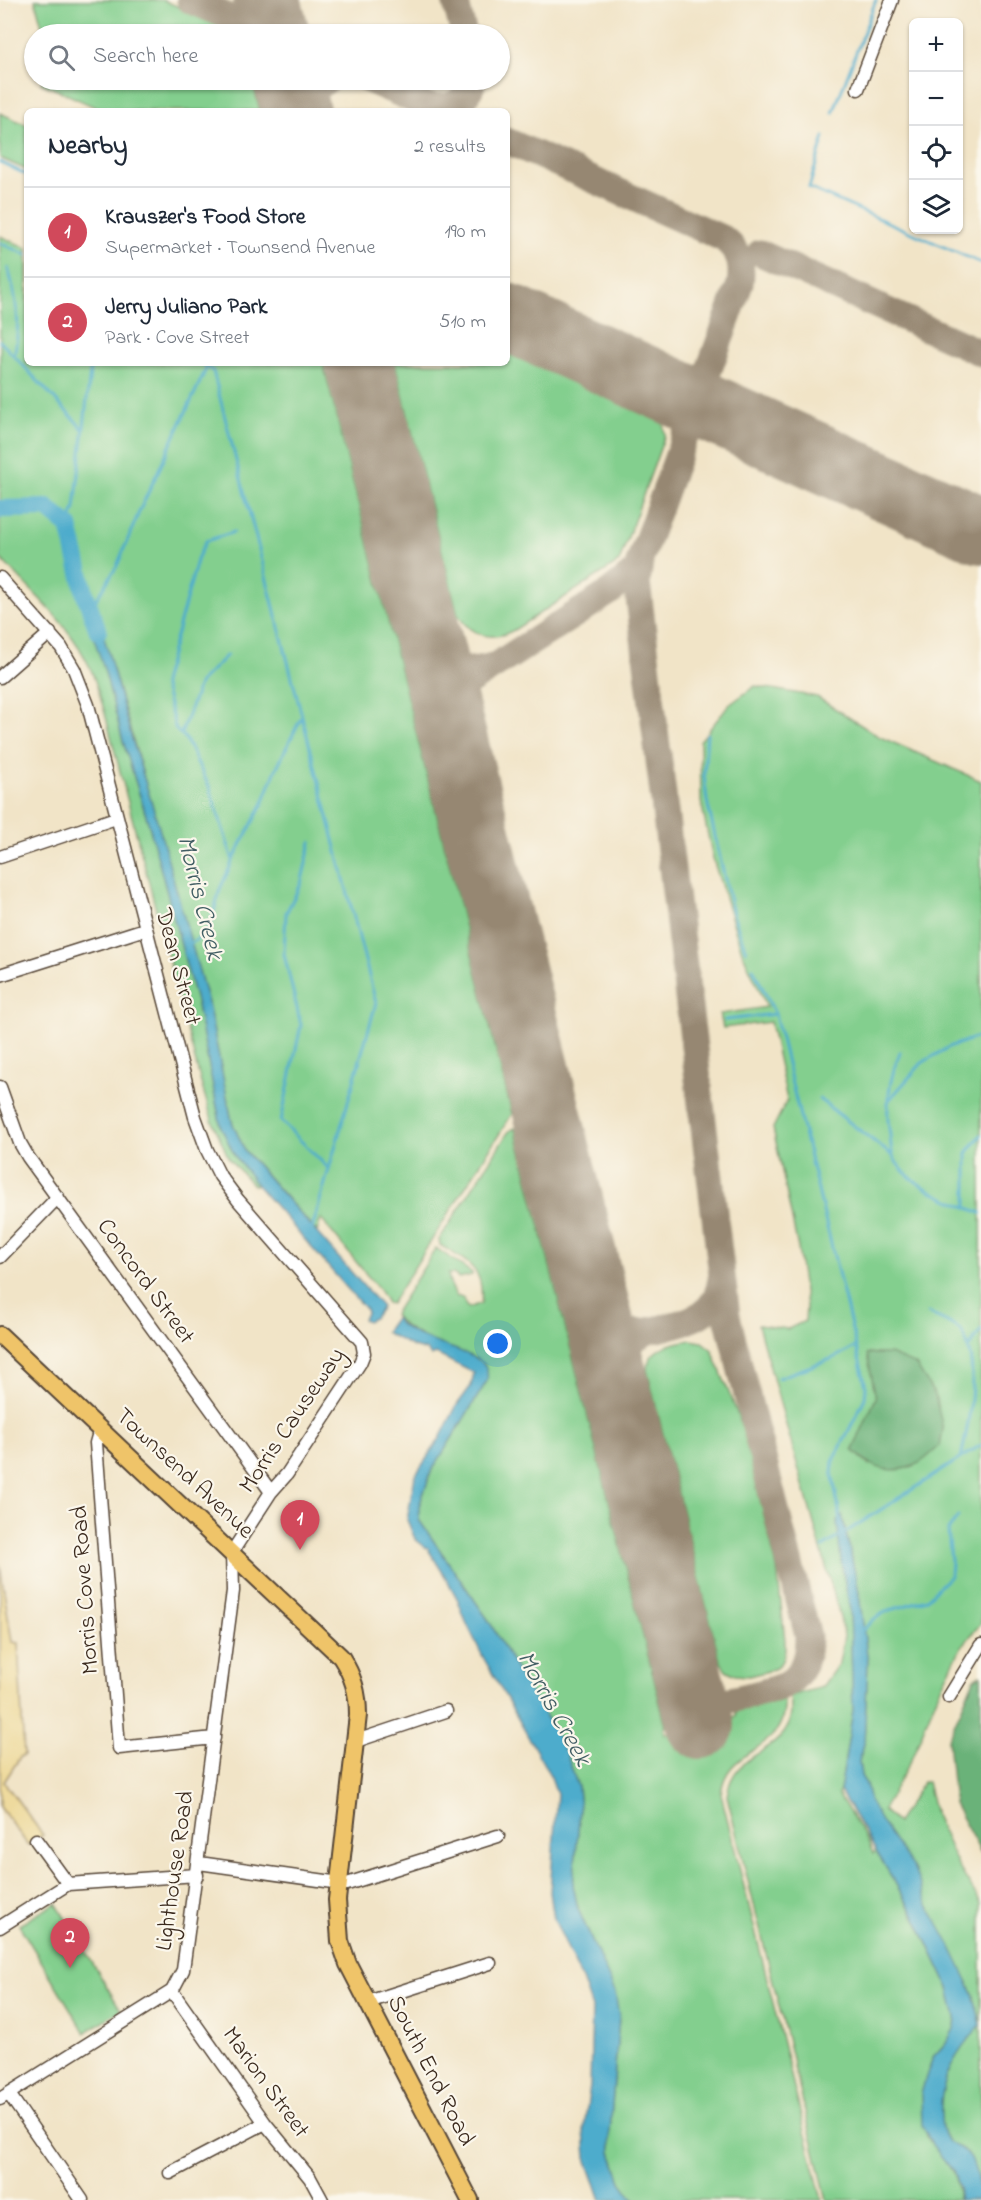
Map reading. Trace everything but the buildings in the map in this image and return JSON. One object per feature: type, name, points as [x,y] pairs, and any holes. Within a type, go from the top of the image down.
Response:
[{"type":"main road","name":"Townsend Avenue","points":[[0,1335],[341,1657],[351,1674],[357,1691],[358,1715],[338,1882],[337,1919],[340,1941],[348,1964]]},
{"type":"main road","name":"South End Road","points":[[348,1964],[470,2200]]},
{"type":"street","points":[[858,89],[892,0]]},
{"type":"street","name":"Dean Street","points":[[0,578],[50,633],[70,661],[88,705],[195,1117],[207,1150],[220,1176],[362,1342]]},
{"type":"street","points":[[0,677],[50,633]]},
{"type":"street","points":[[0,857],[116,818]]},
{"type":"street","points":[[0,975],[145,929]]},
{"type":"street","name":"Concord Street","points":[[0,1087],[20,1143],[271,1492]]},
{"type":"street","points":[[0,1257],[58,1197]]},
{"type":"street","name":"Morris Causeway","points":[[232,1552],[271,1492],[287,1474],[360,1363],[364,1353],[362,1342]]},
{"type":"street","name":"Morris Cove Road","points":[[100,1430],[96,1443],[120,1748],[214,1738]]},
{"type":"street","name":"Lighthouse Road","points":[[172,1991],[183,1970],[198,1869],[233,1591],[232,1552]]},
{"type":"street","points":[[949,1697],[981,1646]]},
{"type":"street","points":[[356,1741],[446,1712]]},
{"type":"street","points":[[0,1927],[68,1884],[198,1869],[347,1884],[498,1836]]},
{"type":"street","points":[[36,1840],[68,1884]]},
{"type":"street","points":[[368,2002],[490,1963]]},
{"type":"street","points":[[82,2200],[4,2096],[172,1991]]},
{"type":"street","name":"Marion Street","points":[[172,1991],[265,2123],[310,2178],[322,2200]]},
{"type":"street","points":[[170,2173],[265,2123]]},
{"type":"green space","points":[[35,0],[163,0],[218,24],[41,24]]},
{"type":"green space","points":[[57,90],[255,90],[259,108],[97,108]]},
{"type":"green space","points":[[0,113],[24,124],[24,169],[0,158]]},
{"type":"green space","points":[[0,236],[24,247],[24,366],[324,366],[512,1114],[391,1304],[387,1303],[380,1291],[321,1219],[317,1232],[245,1151],[232,1122],[208,1003],[113,669],[105,672],[197,1005],[221,1127],[235,1156],[257,1185],[253,1185],[229,1159],[212,1120],[201,1083],[93,675],[83,654],[63,624],[0,558]]},
{"type":"green space","points":[[510,342],[652,406],[662,417],[665,435],[619,562],[506,634],[483,635],[469,628],[458,615],[396,366],[510,366]]},
{"type":"green space","points":[[755,686],[817,697],[878,736],[981,781],[981,1623],[961,1648],[939,1691],[911,1760],[883,1810],[897,1823],[923,1782],[927,1782],[935,1815],[958,1866],[981,1903],[981,2025],[973,1993],[927,1903],[914,1869],[882,1824],[870,1802],[866,1784],[861,1776],[859,1761],[864,1744],[868,1662],[858,1587],[842,1515],[841,1561],[850,1610],[853,1710],[838,1794],[869,1843],[873,1854],[876,1850],[914,1915],[949,1988],[956,2017],[955,2027],[947,2042],[933,2057],[927,2137],[953,2173],[958,2189],[958,2200],[827,2200],[727,1796],[732,1778],[741,1766],[776,1741],[786,1730],[791,1716],[790,1696],[822,1687],[839,1663],[844,1636],[758,1325],[788,1329],[805,1321],[806,1306],[798,1248],[773,1128],[787,1100],[770,1022],[723,1028],[720,1014],[767,1007],[742,952],[713,859],[701,802],[700,741],[729,705]],"holes":[[[876,1398],[869,1465],[853,1450]]]},
{"type":"green space","points":[[515,1128],[666,1727],[664,1728],[665,1734],[736,1716],[736,1710],[784,1699],[783,1717],[776,1731],[767,1741],[733,1766],[725,1778],[721,1794],[822,2200],[634,2200],[621,2182],[611,2152],[610,2132],[619,2017],[598,1954],[578,1909],[573,1885],[580,1810],[578,1787],[567,1755],[549,1721],[521,1678],[489,1621],[419,1520],[419,1506],[431,1472],[487,1381],[475,1358],[418,1334],[407,1328],[394,1314],[436,1248],[472,1273],[472,1275],[459,1278],[448,1274],[456,1296],[463,1298],[469,1308],[481,1303],[480,1282],[477,1274],[466,1262],[440,1245],[439,1240],[509,1131]]},
{"type":"green space","points":[[691,1340],[702,1342],[712,1350],[741,1423],[777,1568],[785,1650],[782,1661],[776,1668],[749,1676],[735,1675],[726,1670],[720,1661],[647,1370],[648,1362],[657,1351],[669,1345]]},
{"type":"green space","points":[[867,1354],[890,1354],[916,1365],[935,1395],[943,1429],[940,1446],[917,1465],[888,1470],[873,1465],[853,1450],[876,1398]]},
{"type":"green space","points":[[981,1675],[981,1853],[954,1804],[948,1739],[974,1679]]},
{"type":"green space","points":[[56,1903],[121,2010],[85,2033],[19,1925]]},
{"type":"green space","points":[[981,2025],[981,2184],[968,2154],[946,2138],[941,2125],[940,2110],[946,2077],[953,2061],[971,2034]]},
{"type":"sand","points":[[0,1565],[12,1642],[18,1643],[24,1755],[20,1757],[4,1782],[43,1835],[28,1845],[0,1807]]},
{"type":"water","points":[[91,608],[97,611],[208,1003],[232,1122],[245,1151],[382,1307],[374,1318],[367,1321],[363,1319],[367,1311],[257,1185],[235,1156],[221,1127],[197,1005],[149,825],[86,614]]},
{"type":"water","points":[[395,1318],[416,1334],[476,1358],[487,1369],[487,1381],[431,1472],[419,1506],[419,1520],[489,1621],[521,1678],[549,1721],[567,1755],[578,1787],[580,1810],[573,1885],[578,1909],[615,1992],[619,2017],[610,2132],[611,2152],[621,2182],[634,2200],[601,2200],[586,2158],[584,2129],[590,2086],[592,2008],[583,1982],[554,1919],[550,1892],[557,1794],[551,1777],[483,1657],[458,1600],[428,1549],[415,1539],[407,1520],[415,1476],[440,1438],[457,1405],[471,1386],[474,1373],[436,1354],[431,1356],[428,1351],[413,1347],[385,1332]]},
{"type":"water","points":[[842,1515],[858,1587],[868,1662],[864,1744],[859,1761],[861,1776],[866,1784],[870,1802],[914,1869],[927,1903],[973,1993],[981,2025],[964,2044],[951,2065],[946,2076],[941,2101],[945,2137],[970,2157],[975,2169],[979,2200],[958,2200],[959,2188],[953,2171],[933,2146],[922,2125],[921,2094],[926,2077],[933,2057],[947,2042],[955,2027],[956,2017],[949,1988],[914,1914],[840,1791],[853,1710],[850,1610],[837,1522]]},
{"type":"waterway","points":[[833,113],[876,0]]},
{"type":"waterway","points":[[824,137],[809,188],[981,263]]},
{"type":"waterway","points":[[0,162],[24,174]]},
{"type":"waterway","points":[[0,243],[24,254]]},
{"type":"waterway","points":[[8,268],[17,312],[14,356]]},
{"type":"waterway","points":[[0,341],[83,429]]},
{"type":"waterway","points":[[69,526],[75,508],[91,366]]},
{"type":"waterway","points":[[206,366],[213,371],[376,1003],[312,1229]]},
{"type":"waterway","points":[[91,608],[117,566],[139,512],[207,367]]},
{"type":"waterway","name":"Morris Creek","points":[[0,509],[47,508],[69,526],[85,594],[98,631]]},
{"type":"waterway","points":[[233,860],[209,786],[185,738],[176,730],[163,683],[198,557],[206,541],[234,532]]},
{"type":"waterway","points":[[181,734],[200,682],[227,655]]},
{"type":"waterway","points":[[190,944],[210,926],[220,889],[263,803],[277,767],[301,718]]},
{"type":"waterway","points":[[707,734],[704,775],[707,801],[733,914],[746,951]]},
{"type":"waterway","points":[[311,842],[301,884],[286,913],[284,954],[301,1025],[281,1121],[329,1169]]},
{"type":"waterway","points":[[753,968],[775,1014],[866,1387],[865,1398],[833,1462],[832,1473],[841,1521]]},
{"type":"waterway","points":[[725,1020],[775,1014]]},
{"type":"waterway","points":[[889,1100],[922,1063],[949,1047],[981,1036]]},
{"type":"waterway","points":[[900,1052],[888,1099],[893,1156],[908,1176],[919,1184],[944,1198],[981,1213]]},
{"type":"waterway","points":[[819,1099],[893,1156]]},
{"type":"waterway","points":[[967,1207],[967,1153],[981,1135]]},
{"type":"waterway","points":[[928,1313],[961,1331],[971,1359],[972,1393],[961,1458]]},
{"type":"waterway","points":[[970,1346],[981,1330]]},
{"type":"waterway","points":[[778,1378],[831,1359],[856,1347]]},
{"type":"waterway","points":[[823,1547],[981,1445]]},
{"type":"waterway","points":[[863,1630],[887,1611],[927,1599],[950,1576],[948,1530],[958,1517]]},
{"type":"taxiway","points":[[190,0],[245,24]]},
{"type":"taxiway","points":[[455,0],[461,24]]},
{"type":"taxiway","points":[[304,108],[313,90]]},
{"type":"taxiway","points":[[391,90],[432,108]]},
{"type":"taxiway","points":[[428,106],[443,107],[457,103],[470,90]]},
{"type":"taxiway","points":[[450,726],[455,698],[468,683],[610,592],[636,571],[741,277],[737,254],[724,239],[510,142]]},
{"type":"taxiway","points":[[760,253],[981,353]]},
{"type":"taxiway","points":[[640,563],[637,582],[727,1316],[808,1636],[805,1661],[790,1682],[759,1693],[696,1707]]},
{"type":"taxiway","points":[[429,642],[442,656],[456,666],[472,670],[492,666]]},
{"type":"taxiway","points":[[595,1307],[613,1322],[629,1331],[643,1332],[657,1329],[684,1322],[701,1314],[714,1301],[721,1279]]},
{"type":"taxiway","points":[[614,1383],[620,1358],[628,1345],[649,1331]]},
{"type":"runway","points":[[267,0],[273,24]]},
{"type":"runway","points":[[290,90],[295,108]]},
{"type":"runway","points":[[510,318],[981,530]]},
{"type":"runway","points":[[360,366],[701,1725]]},
{"type":"place","name":"Krauszer's Food Store","points":[[300,1550]]},
{"type":"place","name":"Jerry Juliano Park","points":[[70,1968]]}]
